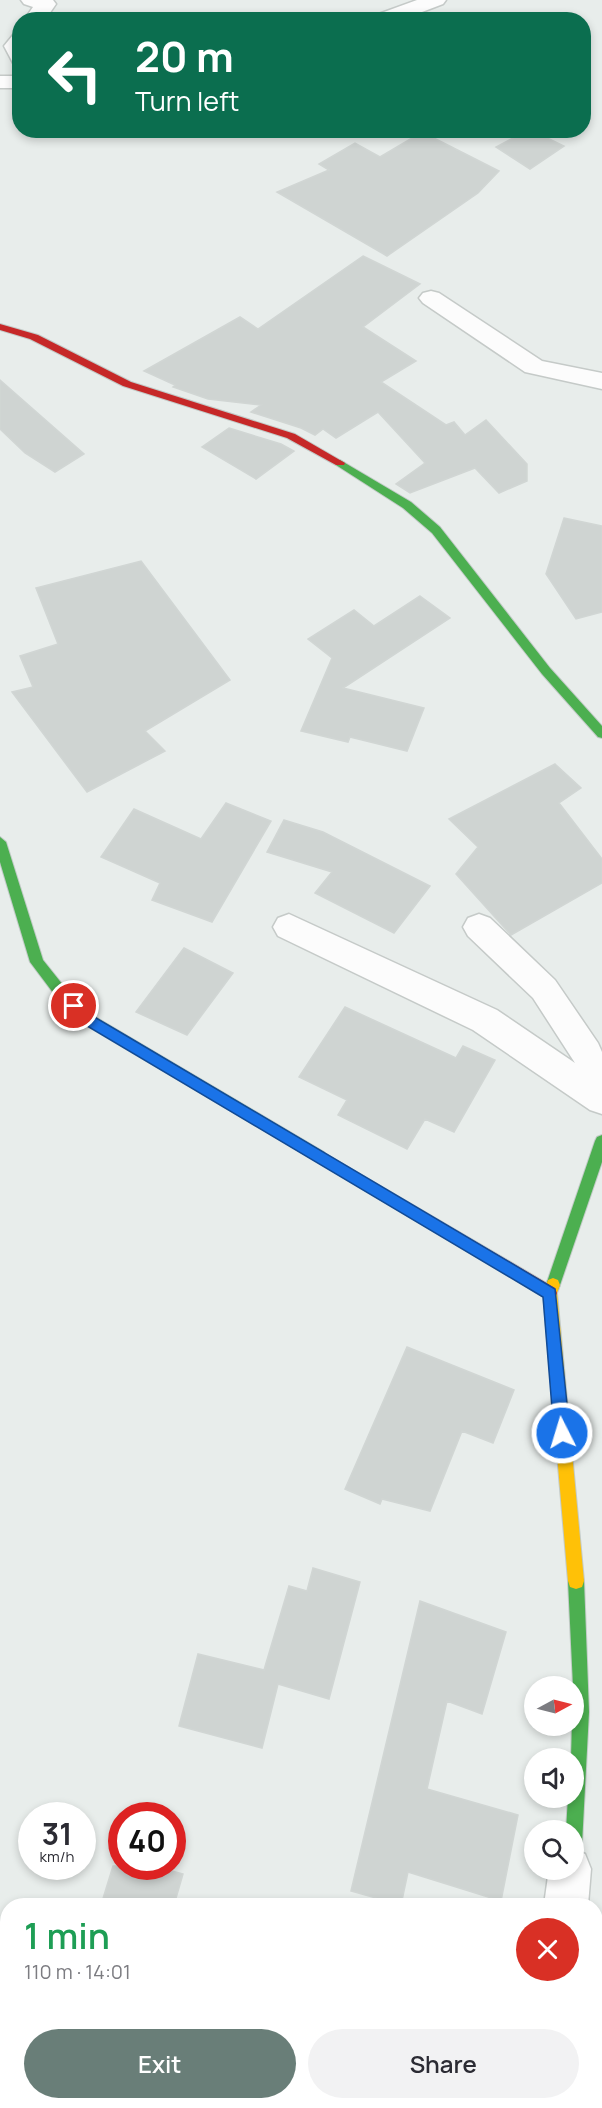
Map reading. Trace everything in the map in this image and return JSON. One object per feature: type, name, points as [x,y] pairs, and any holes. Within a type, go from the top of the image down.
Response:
[{"type":"street","points":[[31,0],[46,4],[40,12]]},
{"type":"street","points":[[402,12],[436,0]]},
{"type":"street","points":[[430,298],[534,367],[602,381]]},
{"type":"street","points":[[0,327],[34,337],[127,384],[291,436],[323,452],[407,505],[436,530],[546,671],[602,734]]},
{"type":"street","points":[[0,842],[37,962],[62,994],[87,1019],[550,1293]]},
{"type":"street","points":[[289,927],[485,1020],[602,1100]]},
{"type":"street","points":[[479,927],[544,989],[586,1053],[602,1084]]},
{"type":"street","points":[[575,1820],[578,1795],[580,1641],[550,1293],[602,1141]]},
{"type":"street","points":[[567,1898],[569,1880]]},
{"type":"building","points":[[412,138],[434,138],[499,171],[478,193],[387,256],[277,192],[329,170],[319,164],[355,143],[380,157]]},
{"type":"building","points":[[513,138],[548,138],[564,146],[530,169],[496,147]]},
{"type":"building","points":[[363,256],[420,284],[363,327],[416,361],[381,382],[446,425],[454,422],[465,435],[486,420],[527,464],[527,481],[499,493],[475,468],[410,493],[396,484],[425,463],[378,412],[336,438],[323,429],[315,435],[301,428],[251,412],[261,405],[208,399],[173,387],[175,385],[144,371],[240,317],[258,329]]},
{"type":"building","points":[[0,380],[84,454],[55,472],[25,453],[0,429]]},
{"type":"building","points":[[229,428],[281,444],[294,451],[256,479],[202,447]]},
{"type":"building","points":[[564,518],[602,526],[602,612],[576,619],[546,574]]},
{"type":"building","points":[[141,561],[230,680],[145,731],[165,751],[87,792],[12,692],[33,687],[20,656],[58,644],[36,588]]},
{"type":"building","points":[[420,596],[450,618],[343,688],[424,708],[407,751],[350,737],[348,742],[301,731],[332,658],[308,639],[354,610],[374,626]]},
{"type":"building","points":[[555,764],[581,788],[559,803],[602,859],[602,883],[511,935],[456,874],[478,847],[449,819]]},
{"type":"building","points":[[226,803],[271,821],[212,922],[152,900],[160,883],[101,857],[134,809],[201,839]]},
{"type":"building","points":[[284,820],[323,832],[430,886],[394,933],[315,893],[332,872],[267,852]]},
{"type":"building","points":[[184,948],[233,973],[187,1035],[136,1012]]},
{"type":"building","points":[[345,1007],[456,1058],[463,1046],[495,1060],[454,1132],[425,1119],[407,1149],[338,1115],[347,1100],[299,1077]]},
{"type":"building","points":[[407,1347],[514,1390],[493,1443],[462,1431],[430,1511],[382,1499],[380,1504],[345,1489]]},
{"type":"building","points":[[313,1568],[360,1582],[329,1699],[278,1684],[262,1748],[179,1726],[198,1654],[264,1670],[289,1586],[307,1591]]},
{"type":"building","points":[[420,1601],[506,1632],[482,1714],[447,1701],[427,1789],[518,1815],[502,1898],[491,1898],[408,1872],[402,1898],[376,1898],[351,1891]]},
{"type":"building","points":[[109,1880],[181,1880],[176,1898],[103,1898]]},
{"type":"traffic: fast","points":[[340,463],[407,505],[436,530],[546,671],[602,734]]},
{"type":"traffic: fast","points":[[0,842],[37,962],[62,994],[87,1019],[319,1156]]},
{"type":"traffic: fast","points":[[553,1285],[602,1141]]},
{"type":"traffic: fast","points":[[575,1820],[580,1712],[580,1647],[576,1581]]},
{"type":"traffic: slow","points":[[553,1285],[550,1293],[576,1581]]},
{"type":"traffic: jam","points":[[0,327],[34,337],[127,384],[291,436],[340,463]]},
{"type":"traffic: jam","points":[[319,1156],[550,1293]]},
{"type":"route","points":[[74,1006],[87,1019],[120,1040],[550,1293],[562,1433]]}]
